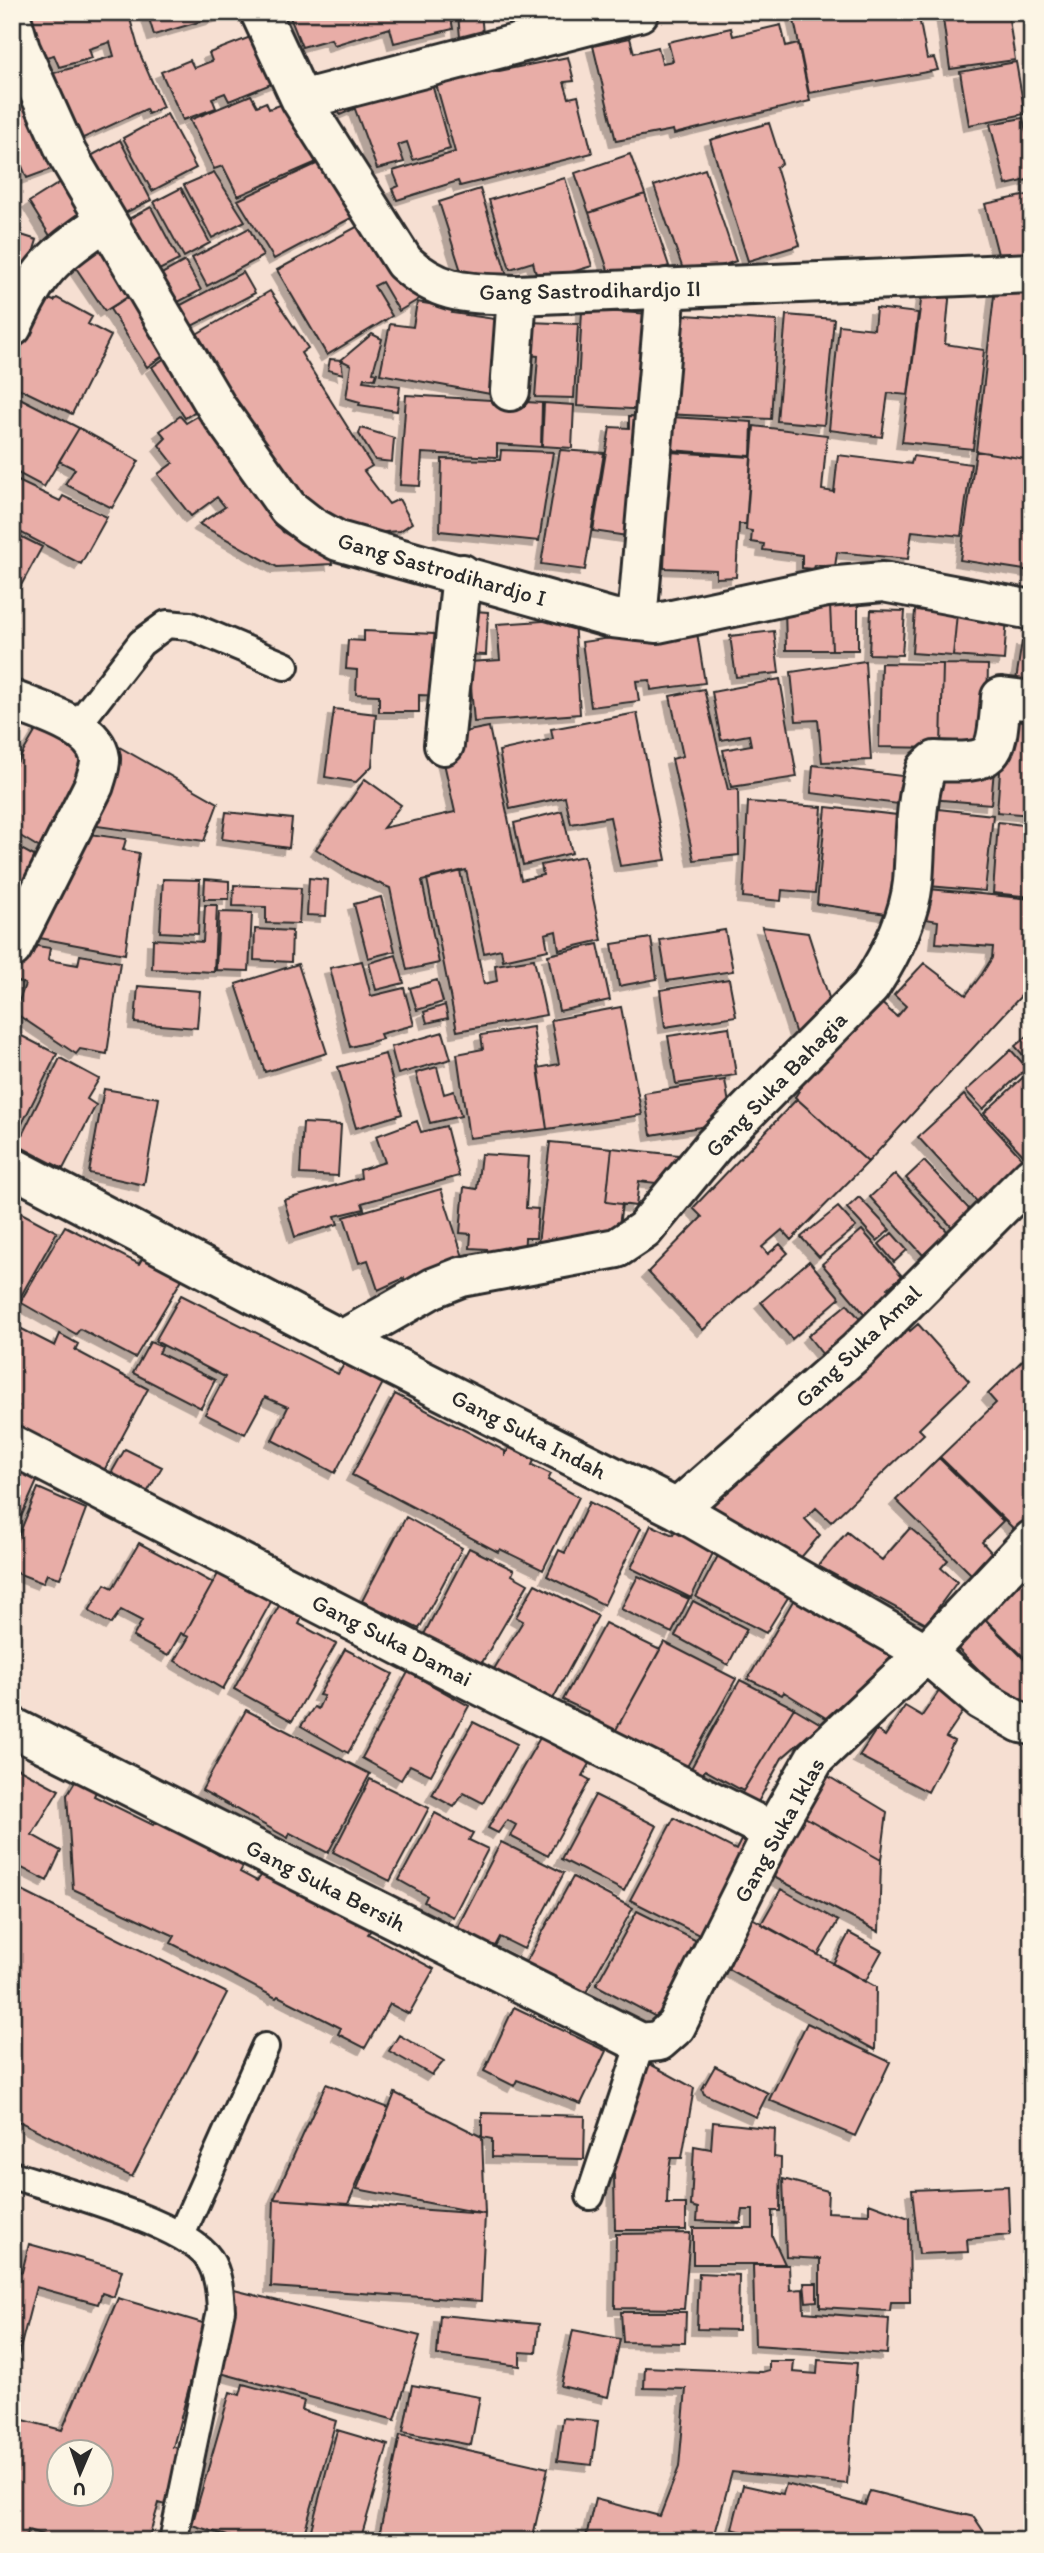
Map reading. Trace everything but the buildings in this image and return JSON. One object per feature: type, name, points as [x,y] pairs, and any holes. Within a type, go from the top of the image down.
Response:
[{"type":"street","name":"Gang Sastrodihardjo II","points":[[260,12],[301,100],[343,171],[404,261],[423,279],[453,292],[517,295],[1032,273]]},
{"type":"street","points":[[301,100],[639,12]]},
{"type":"street","name":"Gang Sastrodihardjo I","points":[[12,20],[20,49],[67,154],[218,408],[288,508],[311,526],[338,541],[611,618],[658,622],[827,587],[883,582],[980,597],[1032,610]]},
{"type":"street","points":[[12,327],[34,281],[46,266],[58,254],[106,220]]},
{"type":"street","points":[[637,621],[666,288]]},
{"type":"street","points":[[510,391],[517,295]]},
{"type":"street","points":[[444,745],[462,574]]},
{"type":"street","name":"Gang Suka Bahagia","points":[[342,1340],[433,1288],[461,1278],[617,1248],[644,1230],[714,1145],[870,987],[886,962],[898,934],[913,884],[921,794],[926,769],[935,761],[968,762],[988,755],[997,741],[1000,697],[1032,701]]},
{"type":"street","points":[[12,700],[75,728],[93,741],[100,760],[94,785],[12,948]]},
{"type":"street","name":"Gang Suka Indah","points":[[12,1167],[342,1340],[677,1509],[926,1653],[981,1700],[1021,1723],[1032,1725]]},
{"type":"street","name":"Gang Suka Amal","points":[[677,1509],[858,1352],[1032,1176]]},
{"type":"street","name":"Gang Suka Damai","points":[[12,1445],[408,1649],[774,1832]]},
{"type":"street","name":"Gang Suka Iklas","points":[[640,2043],[659,2041],[676,2026],[774,1832],[815,1758],[926,1653],[1032,1540]]},
{"type":"street","name":"Gang Suka Bersih","points":[[12,1727],[640,2043]]},
{"type":"lane","points":[[75,728],[141,642],[167,624],[190,626],[285,666]]},
{"type":"lane","points":[[590,2196],[640,2043]]},
{"type":"lane","points":[[181,2235],[265,2047]]},
{"type":"lane","points":[[12,2175],[181,2235],[209,2258],[219,2283],[221,2310],[173,2541]]}]
